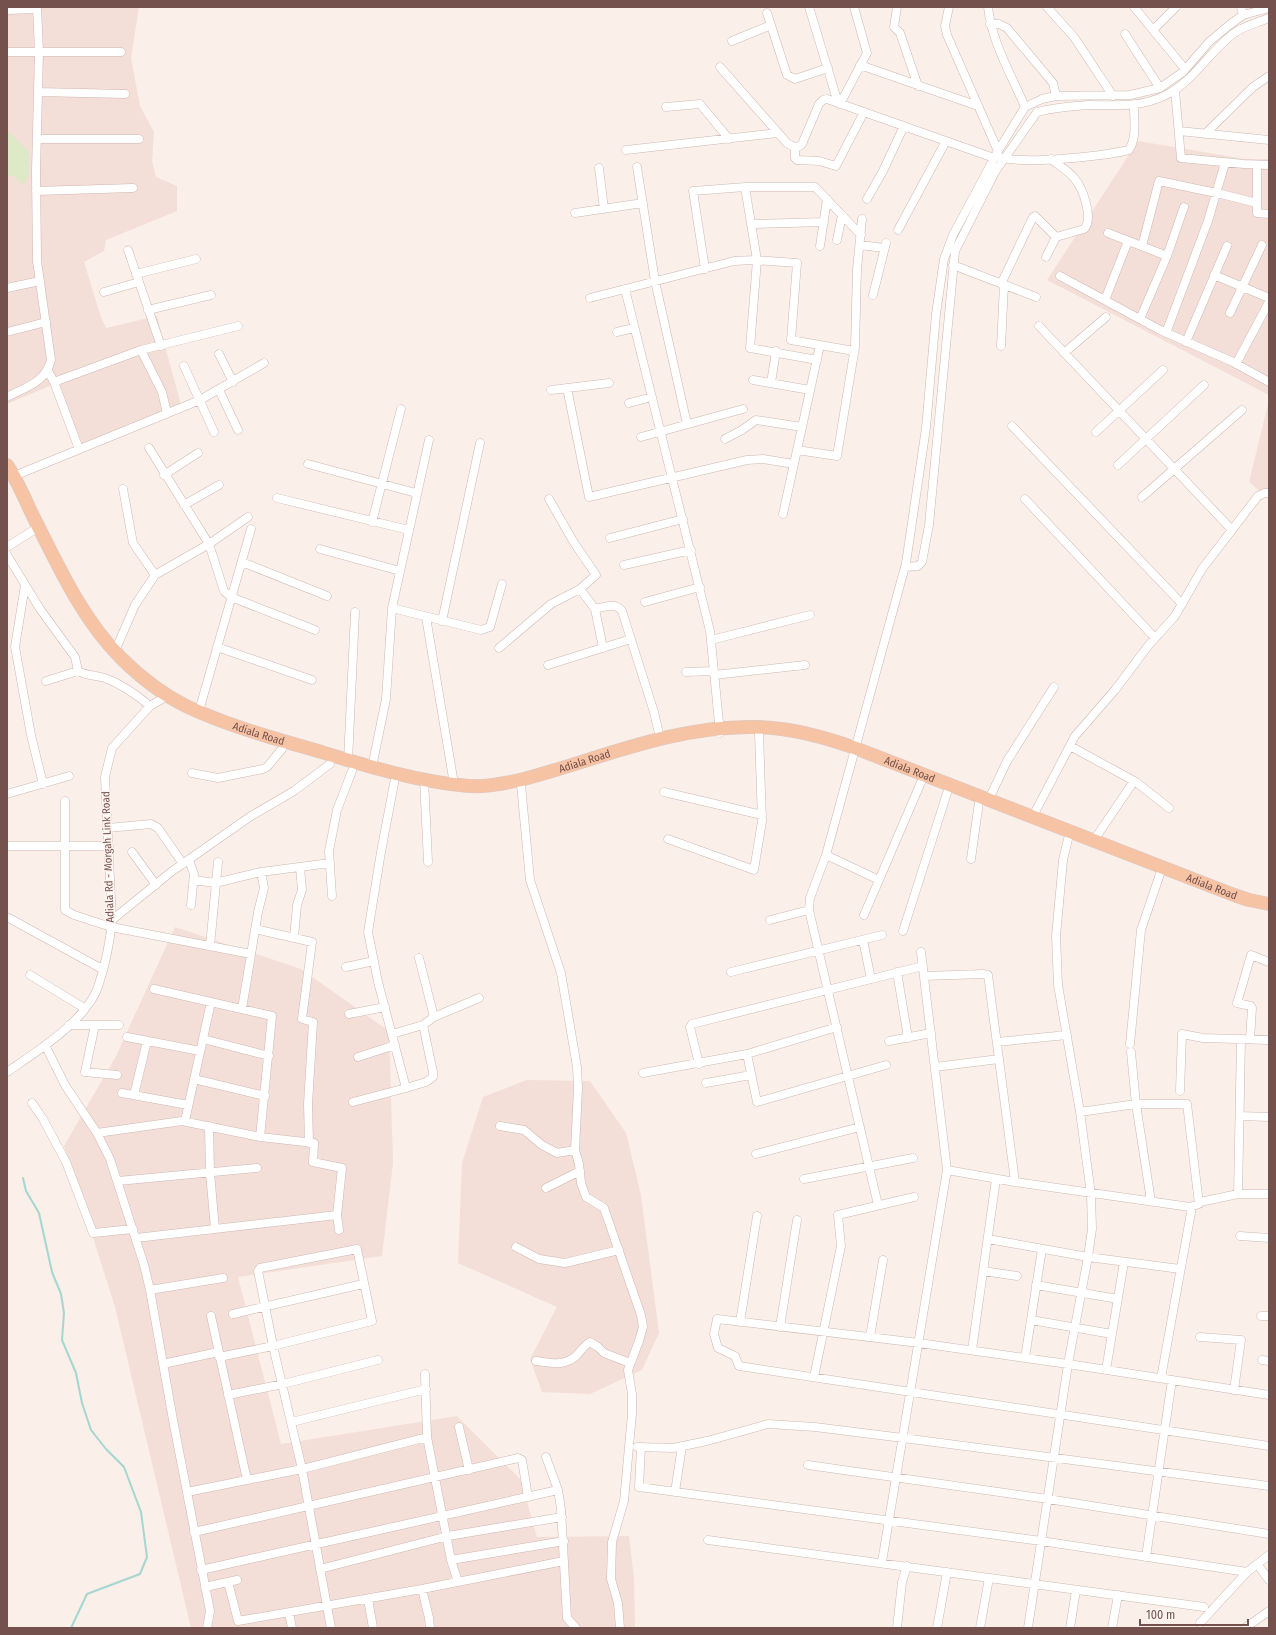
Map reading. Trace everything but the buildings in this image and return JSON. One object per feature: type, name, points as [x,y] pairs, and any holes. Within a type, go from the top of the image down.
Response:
[{"type":"main road","name":"Adiala Road","points":[[9,472],[34,530],[71,603],[96,638],[116,662],[182,711],[220,727],[330,764],[372,767],[395,777]]},
{"type":"main road","name":"Adiala Road","points":[[9,472],[77,599],[101,634],[115,651],[163,697],[258,734],[350,766],[423,783],[474,792],[490,792],[521,785],[662,744],[720,731],[759,733],[790,737],[854,751],[984,801],[1068,839],[1248,908],[1269,912]]},
{"type":"main road","name":"Adiala Road","points":[[423,783],[486,786],[522,779],[660,738],[755,727],[780,729],[826,738],[948,790],[1033,816],[1234,895],[1269,904]]},
{"type":"street","points":[[809,7],[839,104]]},
{"type":"street","points":[[839,104],[868,50],[854,7]]},
{"type":"street","points":[[898,7],[894,27],[900,33],[918,86]]},
{"type":"street","points":[[949,7],[945,26],[947,35],[998,156]]},
{"type":"street","points":[[988,7],[990,24],[995,41],[1025,107]]},
{"type":"street","points":[[1047,7],[1074,37],[1113,96]]},
{"type":"street","points":[[1134,7],[1186,69]]},
{"type":"street","points":[[1153,30],[1176,7]]},
{"type":"street","points":[[7,10],[37,8],[39,52],[36,191],[37,261],[51,360],[48,371],[41,379],[7,397]]},
{"type":"street","points":[[878,1205],[809,910],[810,898],[826,855],[905,567],[925,436],[936,314],[944,259],[953,235],[1025,107],[1042,99],[1056,96],[1130,95],[1160,88],[1186,69],[1209,42],[1242,11],[1254,12],[1269,8]]},
{"type":"street","points":[[767,12],[786,75],[795,79],[828,68]]},
{"type":"street","points":[[1254,12],[1258,22]]},
{"type":"street","points":[[905,567],[918,566],[922,562],[929,525],[955,251],[998,156],[1037,112],[1088,105],[1134,106],[1150,102],[1175,90],[1188,80],[1233,34],[1269,18]]},
{"type":"street","points":[[990,24],[999,24],[1007,28],[1053,83],[1056,96]]},
{"type":"street","points":[[732,41],[771,25]]},
{"type":"street","points":[[1125,34],[1160,88]]},
{"type":"street","points":[[7,52],[121,52]]},
{"type":"street","points":[[860,65],[978,106]]},
{"type":"street","points":[[720,67],[787,143],[795,147],[802,144],[819,104],[823,100],[827,99],[946,141],[998,156],[1032,160],[1110,155],[1129,150],[1133,144],[1134,106]]},
{"type":"street","points":[[1205,134],[1260,81],[1269,76]]},
{"type":"street","points":[[1175,90],[1181,158],[1269,165]]},
{"type":"street","points":[[38,92],[125,94]]},
{"type":"street","points":[[666,107],[700,104],[729,139]]},
{"type":"street","points":[[795,147],[795,158],[797,160],[819,161],[836,166],[864,112]]},
{"type":"street","points":[[867,198],[883,171],[904,126]]},
{"type":"street","points":[[1179,131],[1269,140]]},
{"type":"street","points":[[626,150],[778,133]]},
{"type":"street","points":[[37,139],[139,139]]},
{"type":"street","points":[[898,230],[946,141]]},
{"type":"street","points":[[1046,257],[1056,237],[1084,229],[1088,222],[1087,207],[1081,188],[1074,178],[1051,159]]},
{"type":"street","points":[[1166,333],[1208,221],[1225,162]]},
{"type":"street","points":[[1257,165],[1257,213],[1269,214]]},
{"type":"street","points":[[637,167],[655,281],[687,424]]},
{"type":"street","points":[[599,168],[604,209]]},
{"type":"street","points":[[1142,246],[1159,180],[1257,203]]},
{"type":"street","points":[[745,187],[757,260],[750,348],[776,351],[817,360]]},
{"type":"street","points":[[705,269],[693,191],[745,187],[815,187],[861,236]]},
{"type":"street","points":[[36,191],[133,188]]},
{"type":"street","points":[[820,246],[827,199]]},
{"type":"street","points":[[575,213],[643,203]]},
{"type":"street","points":[[1140,319],[1167,256],[1184,207]]},
{"type":"street","points":[[837,240],[842,215]]},
{"type":"street","points":[[1001,346],[1003,284],[1033,217],[1035,216],[1056,237]]},
{"type":"street","points":[[798,450],[837,456],[854,351],[862,219]]},
{"type":"street","points":[[751,224],[824,222]]},
{"type":"street","points":[[1108,234],[1167,256]]},
{"type":"street","points":[[1105,300],[1128,241]]},
{"type":"street","points":[[860,245],[885,246],[873,295]]},
{"type":"street","points":[[1230,313],[1241,286],[1262,245]]},
{"type":"street","points":[[1186,342],[1227,246]]},
{"type":"street","points":[[128,250],[161,346]]},
{"type":"street","points":[[104,292],[138,278],[196,259]]},
{"type":"street","points":[[590,298],[734,261],[757,260],[797,263],[791,340],[854,351]]},
{"type":"street","points":[[953,265],[1036,297]]},
{"type":"street","points":[[1214,275],[1269,298]]},
{"type":"street","points":[[1060,276],[1166,333],[1236,364],[1269,382]]},
{"type":"street","points":[[7,288],[40,281]]},
{"type":"street","points":[[625,289],[700,587],[711,640],[720,731]]},
{"type":"street","points":[[148,310],[211,295]]},
{"type":"street","points":[[1236,364],[1269,302]]},
{"type":"street","points":[[1064,353],[1106,317]]},
{"type":"street","points":[[7,332],[46,322]]},
{"type":"street","points":[[54,382],[141,350],[238,326]]},
{"type":"street","points":[[1039,326],[1232,530]]},
{"type":"street","points":[[617,332],[634,328]]},
{"type":"street","points":[[783,514],[820,345]]},
{"type":"street","points":[[141,350],[162,392],[167,413]]},
{"type":"street","points":[[771,383],[776,351]]},
{"type":"street","points":[[219,354],[234,382]]},
{"type":"street","points":[[9,472],[79,449],[200,400],[234,382],[264,363]]},
{"type":"street","points":[[184,366],[214,432]]},
{"type":"street","points":[[1096,432],[1163,370]]},
{"type":"street","points":[[48,371],[54,382],[79,449]]},
{"type":"street","points":[[753,380],[810,390]]},
{"type":"street","points":[[551,390],[608,383]]},
{"type":"street","points":[[1118,465],[1204,385]]},
{"type":"street","points":[[567,388],[589,497],[747,460],[763,459],[794,464]]},
{"type":"street","points":[[219,390],[238,430]]},
{"type":"street","points":[[629,403],[652,397]]},
{"type":"street","points":[[372,522],[401,409]]},
{"type":"street","points":[[641,437],[743,409]]},
{"type":"street","points":[[1142,497],[1242,410]]},
{"type":"street","points":[[725,439],[742,430],[756,420],[802,427]]},
{"type":"street","points":[[1012,426],[1182,604]]},
{"type":"street","points":[[372,767],[386,699],[392,608],[416,493],[429,440]]},
{"type":"street","points":[[442,621],[480,443]]},
{"type":"street","points":[[149,448],[164,475],[209,544],[224,591],[232,597],[315,630]]},
{"type":"street","points":[[164,475],[198,453]]},
{"type":"street","points":[[308,464],[416,493]]},
{"type":"street","points":[[184,505],[219,485]]},
{"type":"street","points":[[123,489],[133,543],[155,575]]},
{"type":"street","points":[[1033,816],[1075,736],[1115,690],[1155,638],[1175,616],[1202,569],[1258,496],[1269,493]]},
{"type":"street","points":[[277,498],[409,530]]},
{"type":"street","points":[[1025,498],[1155,638]]},
{"type":"street","points":[[498,648],[551,604],[580,589],[596,575],[595,571],[573,541],[549,499]]},
{"type":"street","points":[[115,651],[135,605],[155,575],[209,544],[248,517]]},
{"type":"street","points":[[610,538],[683,519]]},
{"type":"street","points":[[199,711],[251,528]]},
{"type":"street","points":[[7,547],[34,530]]},
{"type":"street","points":[[320,549],[400,571]]},
{"type":"street","points":[[624,565],[691,550]]},
{"type":"street","points":[[7,556],[58,636],[75,657],[78,671],[84,675],[105,678],[138,696],[150,706]]},
{"type":"street","points":[[242,562],[327,596]]},
{"type":"street","points":[[392,608],[481,630],[486,629],[490,627],[502,584]]},
{"type":"street","points":[[25,585],[16,632],[15,647],[31,736],[43,784]]},
{"type":"street","points":[[645,602],[700,587]]},
{"type":"street","points":[[580,589],[595,609],[603,648]]},
{"type":"street","points":[[595,609],[614,605],[619,607],[622,611],[654,712],[660,738]]},
{"type":"street","points":[[332,896],[329,851],[337,810],[350,766],[355,612]]},
{"type":"street","points":[[711,640],[810,615]]},
{"type":"street","points":[[426,617],[454,784]]},
{"type":"street","points":[[548,665],[631,639]]},
{"type":"street","points":[[217,647],[312,680]]},
{"type":"street","points":[[686,672],[714,673],[804,665]]},
{"type":"street","points":[[46,681],[78,671]]},
{"type":"street","points":[[971,859],[984,801],[1007,761],[1054,687]]},
{"type":"street","name":"Adiala Rd - Morgah Link Road","points":[[7,1072],[45,1046],[69,1026],[98,988],[112,924],[105,777],[112,748],[150,706],[163,697]]},
{"type":"street","points":[[668,839],[754,870],[762,815],[759,733]]},
{"type":"street","points":[[1070,746],[1134,781],[1169,808]]},
{"type":"street","points":[[192,774],[218,778],[263,769],[267,767],[282,749]]},
{"type":"street","points":[[112,924],[156,885],[186,862],[251,816],[294,791],[330,764]]},
{"type":"street","points":[[7,794],[68,776]]},
{"type":"street","points":[[395,777],[368,932],[385,1007],[406,1088]]},
{"type":"street","points":[[864,915],[922,780]]},
{"type":"street","points":[[1094,840],[1134,781]]},
{"type":"street","points":[[423,783],[428,862]]},
{"type":"street","points":[[521,785],[530,880],[561,973],[577,1067],[578,1088],[575,1150],[581,1183],[586,1197],[604,1208],[641,1315],[642,1327],[639,1341],[628,1370],[632,1394],[632,1414],[624,1501],[612,1542],[611,1579],[618,1602],[620,1628]]},
{"type":"street","points":[[903,931],[948,790]]},
{"type":"street","points":[[664,792],[762,815]]},
{"type":"street","points":[[65,802],[66,846],[64,910],[74,915],[112,924],[251,954]]},
{"type":"street","points":[[108,828],[151,824],[158,828],[194,874],[191,905]]},
{"type":"street","points":[[1028,1628],[1068,1364],[1092,1229],[1091,1194],[1080,1112],[1058,985],[1056,936],[1062,867],[1068,839]]},
{"type":"street","points":[[7,846],[109,846]]},
{"type":"street","points":[[132,852],[156,885]]},
{"type":"street","points":[[826,855],[879,880]]},
{"type":"street","points":[[210,946],[218,862]]},
{"type":"street","points":[[194,880],[215,883],[261,872],[330,863]]},
{"type":"street","points":[[294,937],[298,905],[302,890],[300,867]]},
{"type":"street","points":[[242,1009],[255,929],[264,888],[261,872]]},
{"type":"street","points":[[1151,1201],[1136,1104],[1131,1048],[1141,930],[1160,874]]},
{"type":"street","points":[[770,920],[809,910]]},
{"type":"street","points":[[7,917],[102,969]]},
{"type":"street","points":[[255,929],[312,942],[302,1019],[313,1022],[308,1104],[309,1143]]},
{"type":"street","points":[[731,972],[882,935]]},
{"type":"street","points":[[863,940],[870,979]]},
{"type":"street","points":[[882,1562],[947,1170],[921,952]]},
{"type":"street","points":[[1250,1039],[1252,1008],[1251,1006],[1238,1003],[1238,1000],[1251,955],[1269,962]]},
{"type":"street","points":[[419,958],[434,1016]]},
{"type":"street","points":[[346,967],[374,961]]},
{"type":"street","points":[[699,1064],[690,1027],[692,1024],[923,966]]},
{"type":"street","points":[[897,972],[908,1038]]},
{"type":"street","points":[[924,976],[983,974],[988,976],[1015,1182]]},
{"type":"street","points":[[30,975],[84,1008]]},
{"type":"street","points":[[154,989],[272,1016],[260,1137]]},
{"type":"street","points":[[392,1034],[423,1025],[434,1016],[479,998]]},
{"type":"street","points":[[185,1121],[211,1002]]},
{"type":"street","points":[[349,1014],[385,1007]]},
{"type":"street","points":[[95,1025],[85,1072],[117,1075]]},
{"type":"street","points":[[69,1026],[119,1025]]},
{"type":"street","points":[[353,1102],[426,1082],[433,1077],[423,1025]]},
{"type":"street","points":[[643,1073],[699,1064],[747,1054],[837,1027]]},
{"type":"street","points":[[889,1041],[931,1033]]},
{"type":"street","points":[[1180,1091],[1182,1034],[1203,1038],[1269,1040]]},
{"type":"street","points":[[997,1042],[1067,1035]]},
{"type":"street","points":[[127,1037],[200,1051]]},
{"type":"street","points":[[203,1039],[269,1056]]},
{"type":"street","points":[[1238,1194],[1241,1039]]},
{"type":"street","points":[[134,1095],[147,1041]]},
{"type":"street","points":[[358,1058],[395,1045]]},
{"type":"street","points":[[45,1046],[65,1085],[97,1133],[110,1159],[136,1238],[150,1290],[201,1570],[210,1611],[207,1628]]},
{"type":"street","points":[[747,1054],[757,1102],[886,1065]]},
{"type":"street","points":[[935,1067],[999,1059]]},
{"type":"street","points":[[706,1083],[751,1075]]},
{"type":"street","points":[[194,1079],[265,1096]]},
{"type":"street","points":[[122,1093],[188,1105]]},
{"type":"street","points":[[32,1103],[43,1119],[66,1162],[93,1232],[97,1233],[133,1229]]},
{"type":"street","points":[[1080,1112],[1136,1104],[1187,1104],[1200,1202]]},
{"type":"street","points":[[1240,1116],[1269,1117]]},
{"type":"street","points":[[97,1133],[185,1121],[260,1137],[314,1143],[313,1162],[342,1168],[337,1215],[339,1230]]},
{"type":"street","points":[[209,1126],[210,1173],[215,1229]]},
{"type":"street","points":[[500,1126],[524,1130],[542,1145],[557,1153],[575,1150]]},
{"type":"street","points":[[756,1154],[860,1127]]},
{"type":"street","points":[[804,1179],[913,1158]]},
{"type":"street","points":[[118,1182],[257,1168]]},
{"type":"street","points":[[947,1170],[1091,1194],[1192,1207],[1200,1204],[1200,1202],[1238,1194],[1269,1194]]},
{"type":"street","points":[[546,1188],[580,1171]]},
{"type":"street","points":[[972,1350],[996,1179]]},
{"type":"street","points":[[814,1377],[822,1332],[841,1246],[838,1215],[914,1197]]},
{"type":"street","points":[[1161,1378],[1192,1207]]},
{"type":"street","points":[[136,1238],[337,1215]]},
{"type":"street","points":[[740,1322],[757,1216]]},
{"type":"street","points":[[780,1327],[797,1220]]},
{"type":"street","points":[[1240,1236],[1269,1238]]},
{"type":"street","points":[[988,1239],[1088,1257],[1180,1269]]},
{"type":"street","points":[[516,1247],[539,1260],[565,1263],[619,1250]]},
{"type":"street","points":[[163,1364],[273,1346],[372,1321],[363,1284],[357,1249],[260,1268],[258,1271],[273,1346],[302,1469],[331,1628]]},
{"type":"street","points":[[1025,1358],[1042,1249]]},
{"type":"street","points":[[870,1337],[883,1260]]},
{"type":"street","points":[[1106,1370],[1124,1262]]},
{"type":"street","points":[[983,1271],[1017,1276]]},
{"type":"street","points":[[150,1290],[223,1278]]},
{"type":"street","points":[[233,1314],[363,1284]]},
{"type":"street","points":[[1036,1285],[1118,1299]]},
{"type":"street","points":[[211,1316],[247,1480]]},
{"type":"street","points":[[1269,1395],[972,1350],[717,1319],[714,1334],[718,1348],[735,1356],[739,1366],[1269,1446]]},
{"type":"street","points":[[1031,1320],[1112,1334]]},
{"type":"street","points":[[1200,1337],[1241,1340],[1234,1390]]},
{"type":"street","points":[[536,1361],[561,1364],[569,1362],[585,1344],[590,1342],[604,1353],[630,1362]]},
{"type":"street","points":[[228,1395],[283,1384],[378,1360]]},
{"type":"street","points":[[425,1374],[427,1437],[448,1536],[451,1560],[458,1582]]},
{"type":"street","points":[[1146,1557],[1163,1430],[1172,1380]]},
{"type":"street","points":[[292,1422],[426,1389]]},
{"type":"street","points":[[630,1446],[673,1448],[707,1441],[768,1424],[815,1427],[1269,1486]]},
{"type":"street","points":[[459,1427],[469,1470]]},
{"type":"street","points":[[187,1492],[302,1469],[427,1437]]},
{"type":"street","points":[[675,1492],[682,1446]]},
{"type":"street","points":[[641,1447],[639,1487],[1041,1541],[1247,1572]]},
{"type":"street","points":[[546,1457],[558,1490],[562,1517],[567,1618],[576,1628]]},
{"type":"street","points":[[194,1532],[520,1458],[522,1460],[528,1497]]},
{"type":"street","points":[[808,1465],[1048,1499],[1269,1534]]},
{"type":"street","points":[[201,1570],[558,1490]]},
{"type":"street","points":[[320,1569],[448,1536],[562,1517]]},
{"type":"street","points":[[708,1540],[882,1562],[1035,1585],[1204,1607]]},
{"type":"street","points":[[451,1560],[564,1541]]},
{"type":"street","points":[[1200,1623],[1247,1572],[1269,1555]]},
{"type":"street","points":[[228,1582],[238,1621],[368,1599],[564,1561]]},
{"type":"street","points":[[1257,1564],[1269,1580]]},
{"type":"street","points":[[897,1628],[902,1582],[907,1566]]},
{"type":"street","points":[[937,1628],[947,1572]]},
{"type":"street","points":[[980,1628],[989,1578]]},
{"type":"street","points":[[205,1588],[237,1580]]},
{"type":"street","points":[[422,1589],[430,1628]]},
{"type":"street","points":[[1070,1628],[1076,1590]]},
{"type":"street","points":[[1112,1628],[1118,1595]]},
{"type":"street","points":[[368,1599],[373,1628]]},
{"type":"street","points":[[1245,1628],[1269,1611]]},
{"type":"street","points":[[289,1613],[292,1628]]},
{"type":"shaded area","points":[[7,7],[139,7],[131,58],[140,106],[154,132],[152,161],[156,177],[177,186],[177,211],[106,240],[104,251],[84,262],[101,317],[106,328],[157,316],[181,405],[80,445],[57,383],[7,404]]},
{"type":"shaded area","points":[[1138,141],[1245,159],[1269,159],[1269,395],[1047,280]]},
{"type":"shaded area","points":[[1269,400],[1269,499],[1249,482]]},
{"type":"shaded area","points":[[175,927],[301,969],[389,1031],[393,1163],[382,1256],[238,1277],[281,1444],[457,1416],[521,1480],[537,1537],[629,1536],[634,1579],[635,1628],[191,1628],[115,1307],[64,1146],[116,1056]]},
{"type":"shaded area","points":[[527,1080],[590,1081],[626,1133],[641,1195],[659,1333],[642,1370],[590,1394],[542,1392],[530,1359],[557,1307],[458,1263],[462,1163],[483,1097]]},
{"type":"green space","points":[[9,132],[29,152],[29,175],[23,185],[13,175],[7,176],[7,135]]},
{"type":"waterway","points":[[23,1178],[26,1191],[39,1213],[52,1272],[61,1294],[64,1313],[62,1340],[76,1373],[82,1403],[91,1430],[106,1449],[124,1467],[141,1512],[147,1557],[140,1574],[87,1594],[71,1628]]}]
